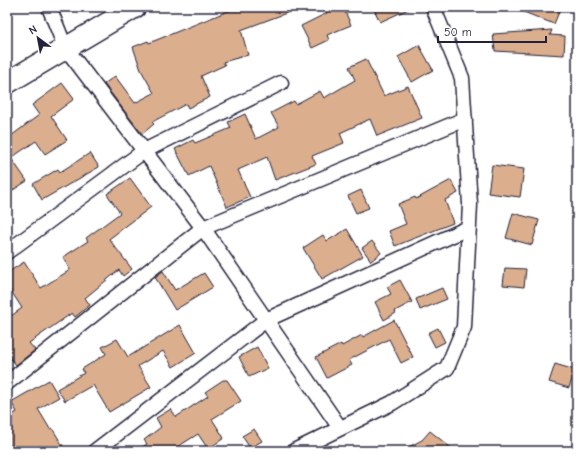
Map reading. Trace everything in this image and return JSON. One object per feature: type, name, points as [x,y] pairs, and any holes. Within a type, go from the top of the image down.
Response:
[{"type":"highway","points":[[7,83],[135,7]]},
{"type":"street","points":[[48,7],[66,47],[203,228],[340,428]]},
{"type":"street","points":[[294,451],[392,403],[447,368],[464,327],[470,204],[462,78],[433,7]]},
{"type":"street","points":[[7,252],[144,151],[281,83]]},
{"type":"street","points":[[7,383],[203,228],[465,119]]},
{"type":"street","points":[[94,451],[266,320],[468,228]]},
{"type":"building","points":[[238,7],[300,8],[241,30],[248,55],[223,62],[225,65],[201,76],[210,97],[188,108],[186,104],[152,122],[154,124],[142,134],[104,84],[115,76],[135,103],[154,93],[141,70],[133,47],[148,41],[149,43]]},
{"type":"building","points":[[336,7],[343,7],[351,25],[327,35],[329,40],[312,48],[301,26],[327,13],[326,11]]},
{"type":"building","points":[[373,7],[413,7],[380,22]]},
{"type":"building","points":[[511,7],[561,7],[554,24]]},
{"type":"building","points":[[552,30],[550,35],[565,36],[564,55],[495,51],[493,34]]},
{"type":"building","points":[[419,45],[433,70],[412,82],[398,57]]},
{"type":"building","points":[[366,59],[384,96],[408,86],[422,118],[377,136],[370,119],[340,133],[344,143],[312,156],[316,164],[275,180],[267,157],[238,170],[250,197],[227,207],[209,166],[189,176],[175,149],[193,140],[195,143],[231,128],[228,122],[245,114],[256,139],[279,127],[271,113],[294,101],[296,104],[320,91],[324,98],[355,80],[349,67]]},
{"type":"building","points":[[62,83],[74,99],[51,116],[67,140],[45,154],[36,141],[11,158],[27,181],[7,194],[7,139],[39,115],[32,105]]},
{"type":"building","points":[[90,153],[99,167],[42,200],[33,184],[58,169],[60,172]]},
{"type":"building","points":[[492,165],[524,169],[520,197],[488,193]]},
{"type":"building","points":[[130,178],[151,207],[109,239],[132,269],[123,276],[119,270],[85,298],[90,305],[75,317],[72,313],[29,343],[35,350],[16,365],[7,354],[7,319],[22,308],[7,285],[7,273],[24,262],[41,288],[70,270],[63,257],[88,241],[86,238],[120,213],[107,194]]},
{"type":"building","points":[[451,180],[458,193],[445,200],[453,223],[395,246],[389,231],[406,224],[398,204],[415,197],[416,199]]},
{"type":"building","points":[[361,190],[369,208],[356,213],[348,196]]},
{"type":"building","points":[[513,213],[539,220],[532,245],[506,238]]},
{"type":"building","points":[[347,229],[363,256],[322,279],[303,248],[323,235],[327,241]]},
{"type":"building","points":[[372,241],[381,253],[371,261],[362,248]]},
{"type":"building","points":[[505,268],[526,269],[524,287],[503,285]]},
{"type":"building","points":[[163,271],[175,290],[204,273],[213,287],[175,310],[155,277]]},
{"type":"building","points":[[400,280],[412,302],[395,311],[396,313],[384,320],[375,302],[391,294],[387,287]]},
{"type":"building","points":[[442,288],[447,299],[420,310],[416,299]]},
{"type":"building","points":[[394,320],[413,357],[401,363],[389,339],[349,360],[352,365],[327,378],[316,357],[341,344],[342,346],[362,335],[363,337]]},
{"type":"building","points":[[180,325],[196,353],[173,367],[163,351],[138,366],[151,387],[109,412],[93,385],[65,401],[57,389],[84,373],[82,369],[106,354],[102,347],[117,339],[128,357]]},
{"type":"building","points":[[438,328],[445,342],[435,347],[428,333]]},
{"type":"building","points":[[257,347],[268,368],[249,377],[239,357]]},
{"type":"building","points":[[555,364],[575,370],[569,388],[549,382]]},
{"type":"building","points":[[49,380],[59,397],[38,409],[66,451],[13,451],[7,441],[7,418],[17,412],[11,402]]},
{"type":"building","points":[[223,380],[227,380],[241,401],[212,419],[224,438],[208,449],[198,434],[171,451],[136,451],[147,444],[144,440],[161,427],[156,418],[171,409],[176,417],[208,396],[205,392]]},
{"type":"building","points":[[254,429],[262,441],[250,448],[242,436]]},
{"type":"building","points":[[430,431],[455,451],[401,451],[422,440]]}]
